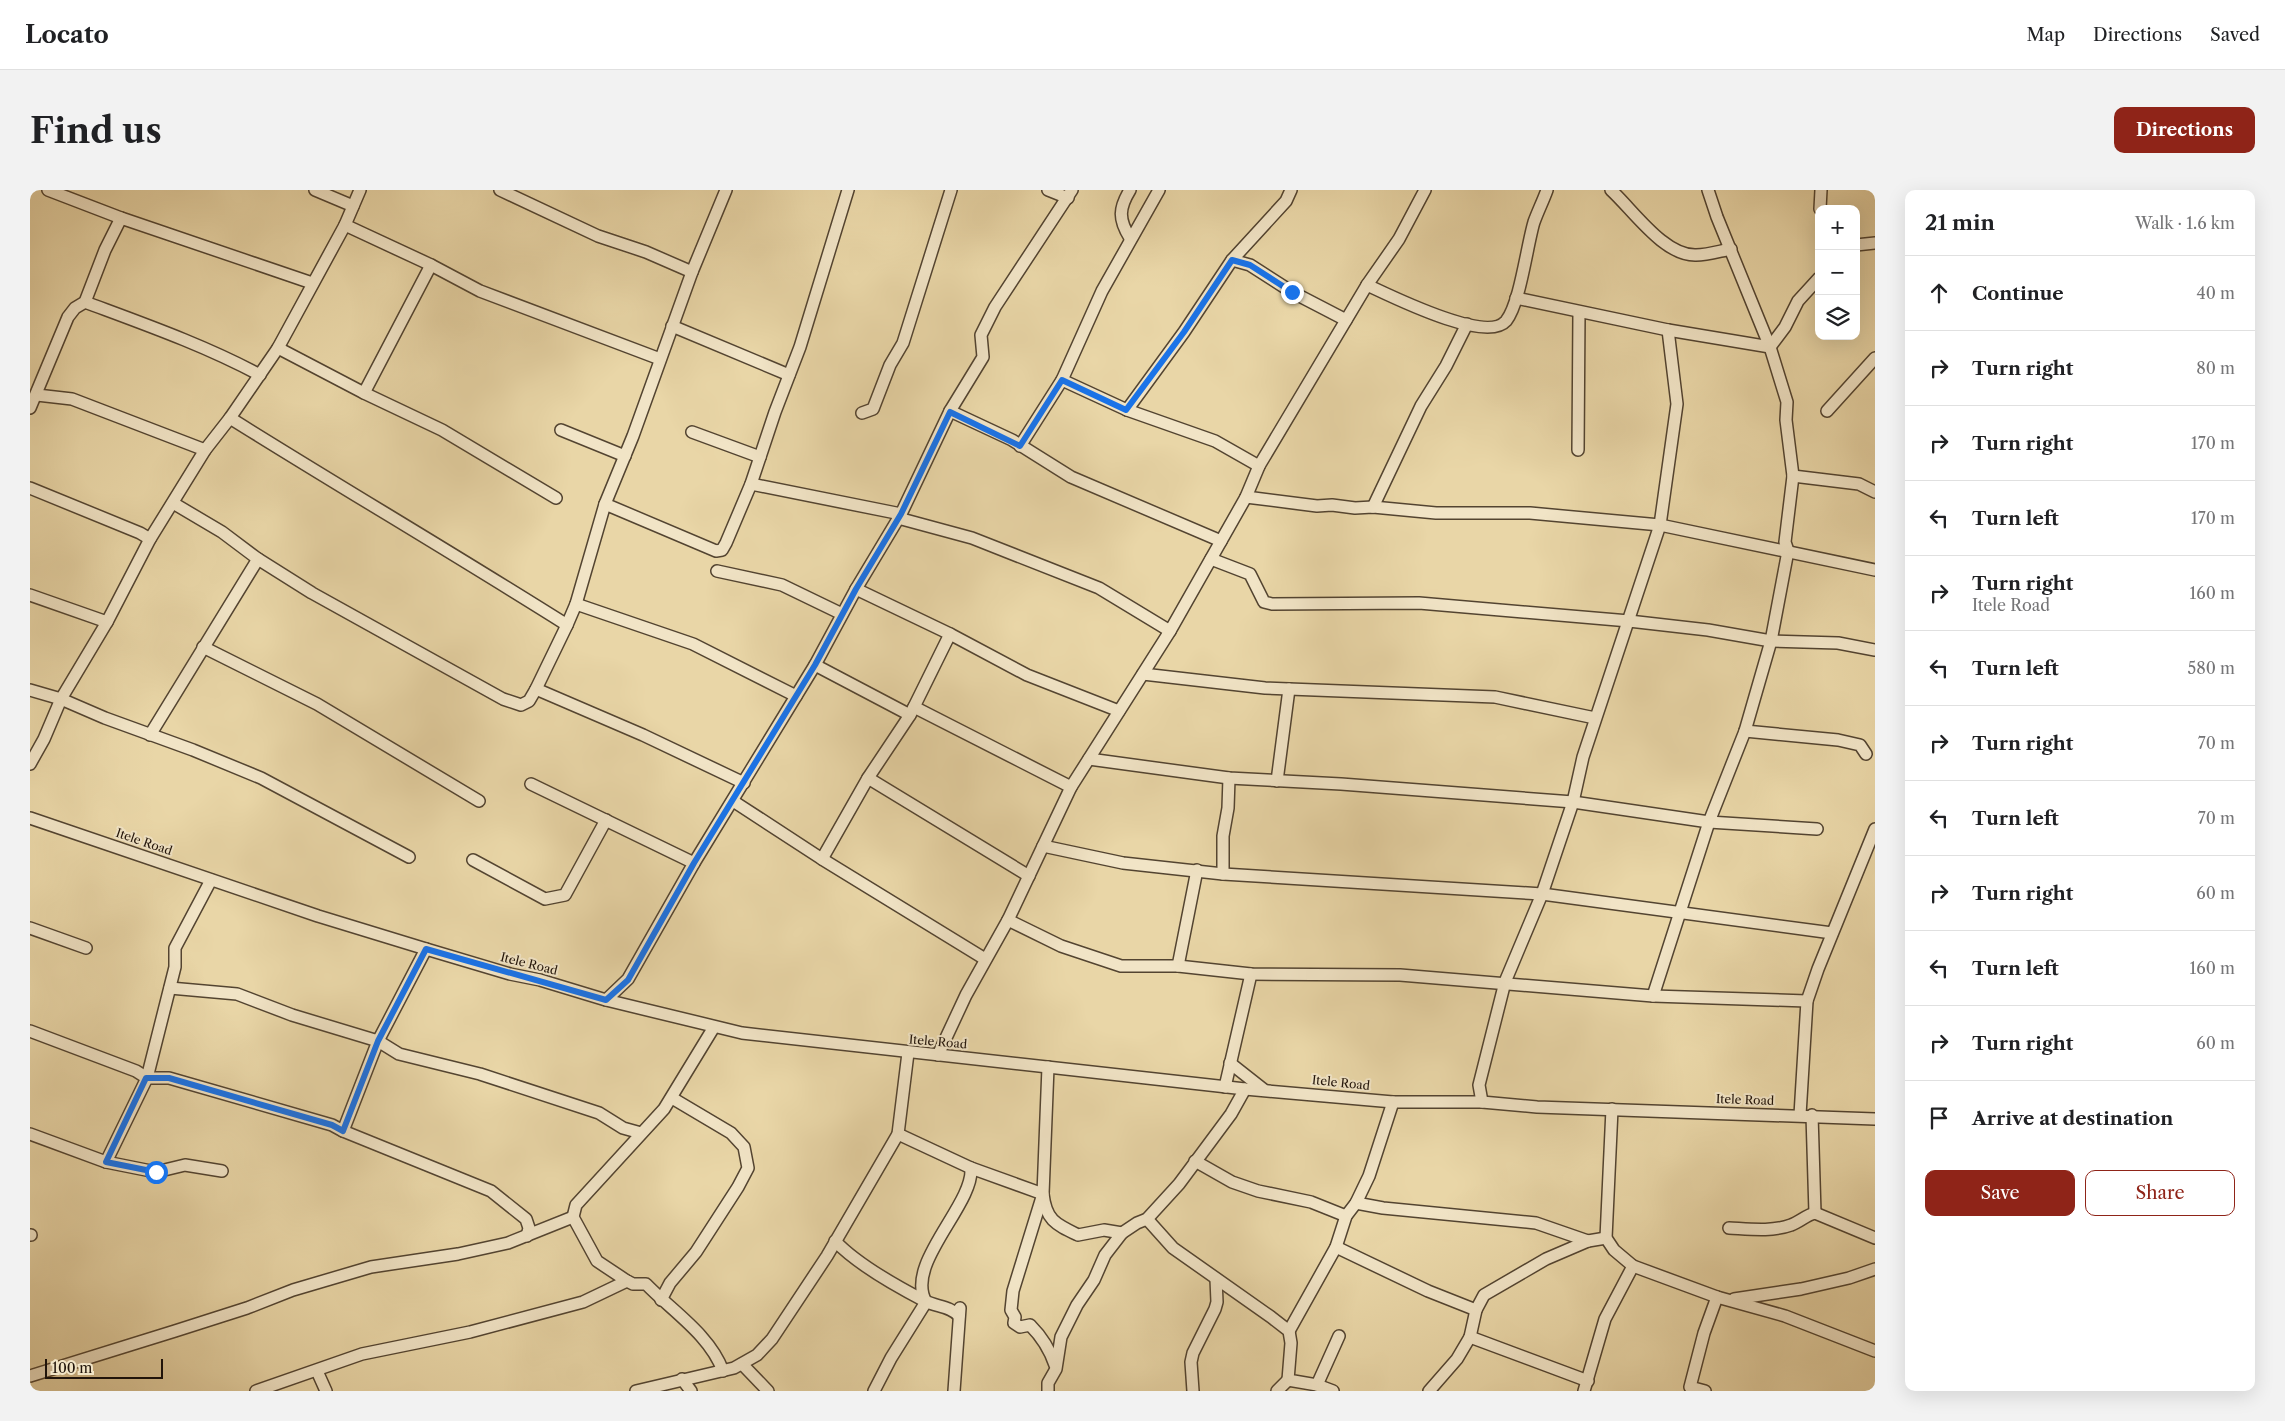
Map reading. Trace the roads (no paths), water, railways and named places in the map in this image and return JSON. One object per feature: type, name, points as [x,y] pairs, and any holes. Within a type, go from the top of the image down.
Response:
[{"type":"street","points":[[48,190],[121,218],[312,283]]},
{"type":"street","points":[[315,190],[353,206]]},
{"type":"street","points":[[30,764],[44,739],[61,699],[107,622],[150,539],[205,450],[230,418],[278,348],[345,226],[360,190]]},
{"type":"street","points":[[500,190],[598,236],[646,252],[692,272]]},
{"type":"street","points":[[173,503],[222,532],[258,559],[312,593],[503,699],[521,705],[529,701],[576,604],[605,504],[625,456],[692,272],[726,190]]},
{"type":"street","points":[[605,504],[716,551],[722,550],[751,484],[800,347],[848,190]]},
{"type":"street","points":[[862,413],[873,408],[890,365],[903,343],[952,190]]},
{"type":"street","points":[[606,1000],[628,980],[694,863],[815,665],[856,589],[900,516],[950,412],[983,357],[981,335],[995,307],[1070,194],[1048,190]]},
{"type":"street","points":[[1130,190],[1121,205],[1124,226],[1130,238]]},
{"type":"street","points":[[1020,446],[1062,380],[1102,291],[1130,238],[1159,190]]},
{"type":"street","points":[[1126,410],[1184,332],[1232,260],[1286,201],[1291,190]]},
{"type":"street","points":[[938,1055],[966,994],[1008,920],[1071,787],[1170,631],[1246,496],[1259,466],[1367,285],[1398,239],[1423,190]]},
{"type":"street","points":[[1367,285],[1448,319],[1488,328],[1499,326],[1507,320],[1516,298],[1534,222],[1547,190]]},
{"type":"street","points":[[1610,190],[1664,243],[1680,253],[1695,255],[1731,249]]},
{"type":"street","points":[[1653,996],[1710,822],[1745,731],[1772,640],[1788,551],[1785,542],[1793,476],[1786,420],[1787,402],[1770,347],[1717,217],[1708,190]]},
{"type":"street","points":[[1820,205],[1821,190]]},
{"type":"street","points":[[30,408],[68,317],[75,308],[85,302],[105,250],[121,218]]},
{"type":"street","points":[[345,226],[431,265],[480,290],[660,360]]},
{"type":"street","points":[[1860,245],[1875,243]]},
{"type":"street","points":[[1232,260],[1250,265],[1292,292],[1346,320]]},
{"type":"street","points":[[364,393],[431,265]]},
{"type":"street","points":[[1770,347],[1785,327],[1798,301],[1815,282]]},
{"type":"street","points":[[1516,298],[1668,330],[1770,347]]},
{"type":"street","points":[[85,302],[228,358],[260,375]]},
{"type":"street","points":[[1578,450],[1579,312]]},
{"type":"street","points":[[1373,507],[1421,406],[1446,366],[1467,324]]},
{"type":"street","points":[[672,326],[789,375]]},
{"type":"street","points":[[1477,1102],[1479,1085],[1505,982],[1542,894],[1573,802],[1582,757],[1660,525],[1677,404],[1668,330]]},
{"type":"street","points":[[278,348],[364,393],[442,430],[556,498]]},
{"type":"street","points":[[1826,410],[1875,358]]},
{"type":"street","points":[[1062,380],[1126,410],[1215,440],[1259,466]]},
{"type":"street","points":[[37,395],[72,399],[205,450]]},
{"type":"street","points":[[950,412],[1020,446],[1071,476],[1221,541]]},
{"type":"street","points":[[230,418],[373,508],[466,561],[567,625]]},
{"type":"street","points":[[561,430],[625,456]]},
{"type":"street","points":[[692,432],[760,458]]},
{"type":"street","points":[[1793,476],[1858,484],[1875,492]]},
{"type":"street","points":[[751,484],[900,516],[972,538],[1099,588],[1170,631]]},
{"type":"street","points":[[30,488],[140,533],[150,539]]},
{"type":"street","points":[[1246,496],[1317,506],[1373,507],[1436,513],[1530,513],[1660,525],[1875,570]]},
{"type":"street","points":[[1211,558],[1250,574],[1264,602],[1272,604],[1419,603],[1629,621],[1772,640],[1838,643],[1875,650]]},
{"type":"street","points":[[150,735],[258,559]]},
{"type":"street","points":[[717,571],[782,585],[842,614]]},
{"type":"street","points":[[856,589],[950,634],[1027,675],[1119,711]]},
{"type":"street","points":[[30,595],[107,622]]},
{"type":"street","points":[[576,604],[693,644],[796,696]]},
{"type":"street","points":[[822,859],[868,778],[912,711],[950,634]]},
{"type":"street","points":[[203,647],[317,704],[479,800]]},
{"type":"street","points":[[815,665],[1071,787]]},
{"type":"street","points":[[1144,674],[1290,689],[1395,691],[1495,697],[1595,718]]},
{"type":"street","points":[[536,689],[643,734],[744,783]]},
{"type":"street","points":[[1277,782],[1290,689]]},
{"type":"street","points":[[30,690],[61,699],[260,778],[409,857]]},
{"type":"street","points":[[1745,731],[1838,740],[1860,745],[1866,754]]},
{"type":"street","points":[[1089,759],[1229,778],[1342,784],[1573,802],[1710,822],[1817,830]]},
{"type":"street","points":[[868,778],[1029,876]]},
{"type":"street","points":[[1223,874],[1222,836],[1228,808],[1229,778]]},
{"type":"street","points":[[531,784],[694,863]]},
{"type":"street","points":[[733,801],[822,859],[986,959]]},
{"type":"street","name":"Itele Road","points":[[30,818],[318,916],[426,949],[606,1000],[742,1033],[1225,1087],[1393,1102],[1477,1102],[1537,1107],[1806,1115],[1875,1119]]},
{"type":"street","points":[[473,860],[545,898],[565,895],[606,820]]},
{"type":"street","points":[[1815,1213],[1806,1115],[1807,1001],[1832,933],[1875,829]]},
{"type":"street","points":[[1043,846],[1123,863],[1223,874],[1542,894],[1681,911],[1832,933]]},
{"type":"street","points":[[1178,966],[1197,870]]},
{"type":"street","points":[[106,1162],[146,1078],[175,967],[174,948],[211,880]]},
{"type":"street","points":[[1008,920],[1061,946],[1121,966],[1178,966],[1251,974],[1400,975],[1505,982],[1653,996],[1807,1001]]},
{"type":"street","points":[[30,928],[86,948]]},
{"type":"street","points":[[343,1131],[378,1041],[426,949]]},
{"type":"street","points":[[1225,1087],[1251,974]]},
{"type":"street","points":[[170,988],[238,994],[292,1015],[378,1041],[398,1054],[480,1074],[598,1113],[623,1128],[641,1133]]},
{"type":"street","points":[[714,1027],[672,1098],[576,1205],[573,1216],[597,1261],[633,1284],[646,1284],[691,1326],[715,1353],[723,1371]]},
{"type":"street","points":[[30,1031],[136,1071],[146,1078],[169,1078],[332,1125],[490,1191],[526,1219],[529,1228],[527,1236]]},
{"type":"street","points":[[636,1391],[723,1371],[742,1364],[757,1355],[772,1339],[827,1256],[898,1134],[908,1053]]},
{"type":"street","points":[[1230,1063],[1263,1089]]},
{"type":"street","points":[[1048,1067],[1044,1208],[1050,1219],[1078,1235],[1104,1230],[1122,1233]]},
{"type":"street","points":[[1048,1391],[1048,1382],[1056,1369],[1057,1353],[1068,1322],[1094,1280],[1102,1260],[1122,1233],[1147,1219],[1179,1184],[1231,1114],[1245,1089]]},
{"type":"street","points":[[661,1300],[670,1283],[696,1252],[738,1188],[748,1168],[744,1147],[731,1133],[672,1098]]},
{"type":"street","points":[[1289,1331],[1336,1248],[1346,1216],[1356,1203],[1369,1176],[1393,1102]]},
{"type":"street","points":[[1612,1110],[1606,1238],[1614,1250],[1633,1266],[1717,1297],[1786,1316],[1875,1351]]},
{"type":"street","points":[[30,1134],[106,1162],[156,1172],[185,1165],[222,1171]]},
{"type":"street","points":[[898,1134],[972,1168],[1043,1194]]},
{"type":"street","points":[[1195,1161],[1232,1182],[1258,1191],[1311,1202],[1346,1216]]},
{"type":"street","points":[[926,1302],[921,1292],[923,1277],[935,1245],[962,1198],[971,1176],[972,1168]]},
{"type":"street","points":[[1043,1194],[1015,1282],[1011,1310],[1015,1317],[1014,1324],[1020,1327],[1030,1325],[1049,1349],[1056,1369]]},
{"type":"street","points":[[1356,1203],[1383,1208],[1536,1223],[1588,1242]]},
{"type":"street","points":[[1729,1228],[1777,1228],[1791,1225],[1806,1215],[1815,1213],[1875,1238]]},
{"type":"street","points":[[30,1376],[229,1314],[293,1290],[371,1267],[458,1254],[527,1236],[573,1216]]},
{"type":"street","points":[[1147,1219],[1173,1248],[1289,1331],[1292,1343],[1288,1380],[1278,1391]]},
{"type":"street","points":[[1429,1391],[1457,1359],[1470,1337],[1476,1310],[1484,1295],[1546,1259],[1588,1242],[1606,1238]]},
{"type":"street","points":[[835,1241],[849,1255],[926,1302],[960,1311],[954,1391]]},
{"type":"street","points":[[1336,1248],[1428,1291],[1476,1310]]},
{"type":"street","points":[[827,1256],[849,1255]]},
{"type":"street","points":[[1470,1337],[1586,1386],[1605,1318],[1633,1266]]},
{"type":"street","points":[[1729,1300],[1801,1289],[1850,1278],[1875,1269]]},
{"type":"street","points":[[1193,1391],[1191,1362],[1193,1353],[1217,1302],[1216,1279]]},
{"type":"street","points":[[256,1391],[362,1354],[470,1332],[583,1302],[627,1281]]},
{"type":"street","points":[[1217,1302],[1234,1290]]},
{"type":"street","points":[[1705,1391],[1690,1389],[1704,1333],[1717,1297]]},
{"type":"street","points":[[874,1391],[891,1358],[926,1302]]},
{"type":"street","points":[[1317,1385],[1340,1336]]},
{"type":"street","points":[[742,1364],[768,1391]]},
{"type":"street","points":[[317,1371],[326,1391]]},
{"type":"street","points":[[682,1379],[691,1391]]},
{"type":"street","points":[[1288,1380],[1317,1385],[1333,1391]]}]
